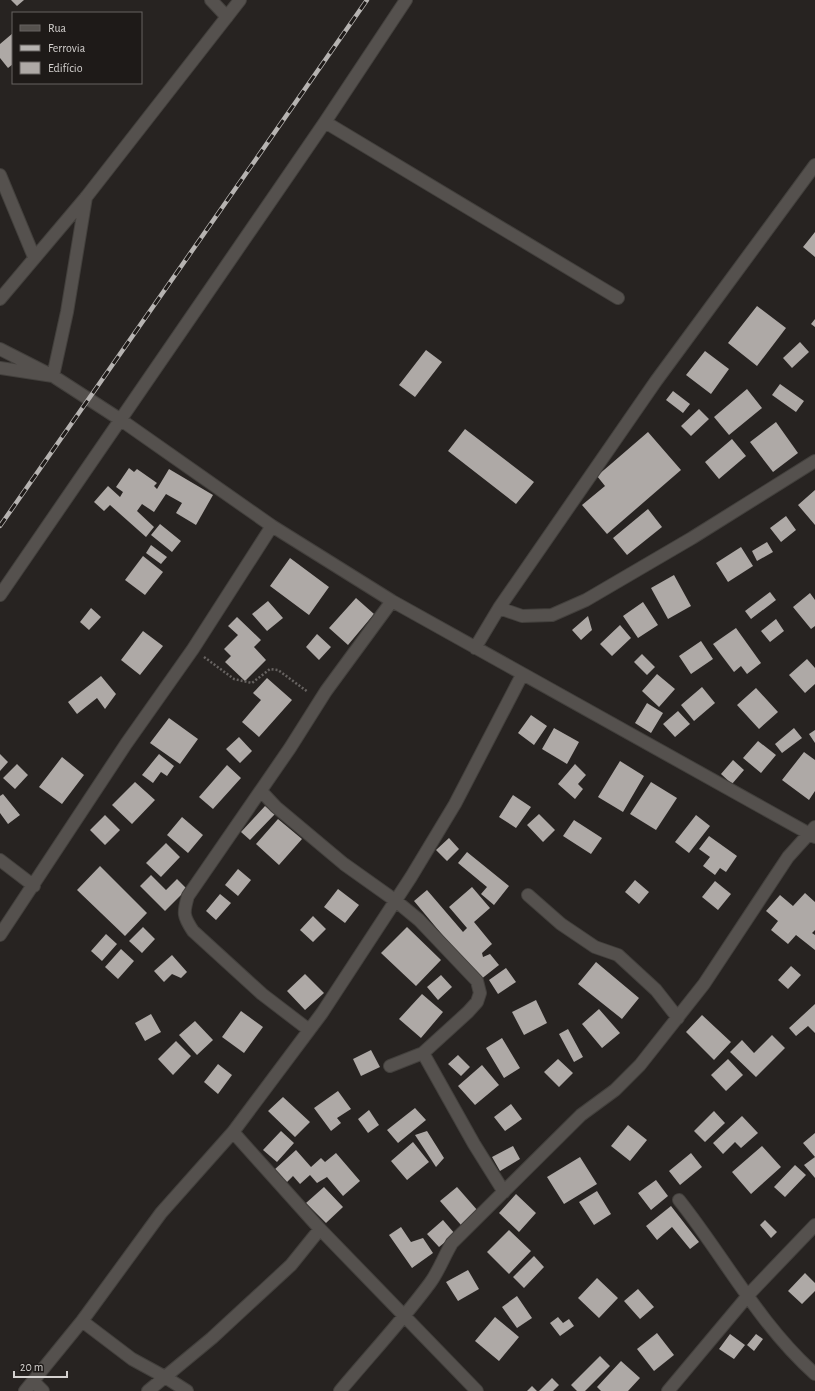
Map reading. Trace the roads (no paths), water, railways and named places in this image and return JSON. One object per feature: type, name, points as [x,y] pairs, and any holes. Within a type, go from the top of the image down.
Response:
[{"type":"street","points":[[211,0],[227,17]]},
{"type":"street","points":[[0,299],[86,196],[240,0]]},
{"type":"street","points":[[0,595],[325,122],[406,0]]},
{"type":"street","points":[[325,122],[618,298]]},
{"type":"street","points":[[475,648],[499,608],[656,381],[815,165]]},
{"type":"street","points":[[0,175],[34,257]]},
{"type":"street","points":[[53,376],[67,312],[86,196]]},
{"type":"street","points":[[0,349],[53,376],[121,420],[272,526],[392,601],[522,675],[813,833],[788,857],[770,882],[744,925],[678,1018],[640,1065],[620,1085],[581,1115],[452,1243],[431,1281],[404,1316],[340,1391]]},
{"type":"street","points":[[0,368],[53,376]]},
{"type":"street","points":[[499,608],[522,616],[552,615],[586,600],[692,538],[815,461]]},
{"type":"street","points":[[0,935],[34,886],[126,744],[192,649],[272,526]]},
{"type":"street","points":[[309,1030],[262,994],[193,931],[186,920],[183,911],[188,896],[261,791],[320,701],[392,601]]},
{"type":"street","points":[[25,1391],[82,1321],[161,1213],[233,1132],[309,1030],[396,901],[455,804],[522,675]]},
{"type":"street","points":[[261,791],[276,807],[344,864],[396,901],[419,920],[477,981],[480,992],[477,1002],[468,1012],[422,1053],[390,1066]]},
{"type":"street","points":[[0,860],[34,886]]},
{"type":"street","points":[[528,895],[561,924],[596,947],[618,955],[628,963],[656,990],[678,1018]]},
{"type":"street","points":[[422,1053],[474,1144],[504,1192]]},
{"type":"street","points":[[233,1132],[320,1229],[477,1391]]},
{"type":"street","points":[[679,1200],[747,1297],[776,1333],[815,1374]]},
{"type":"street","points":[[668,1391],[747,1297],[815,1225]]},
{"type":"street","points":[[148,1391],[212,1338],[291,1265],[320,1229]]},
{"type":"street","points":[[82,1321],[132,1359],[166,1376],[187,1391]]},
{"type":"street","points":[[33,1381],[43,1391]]},
{"type":"railway","points":[[0,526],[367,0]]}]
